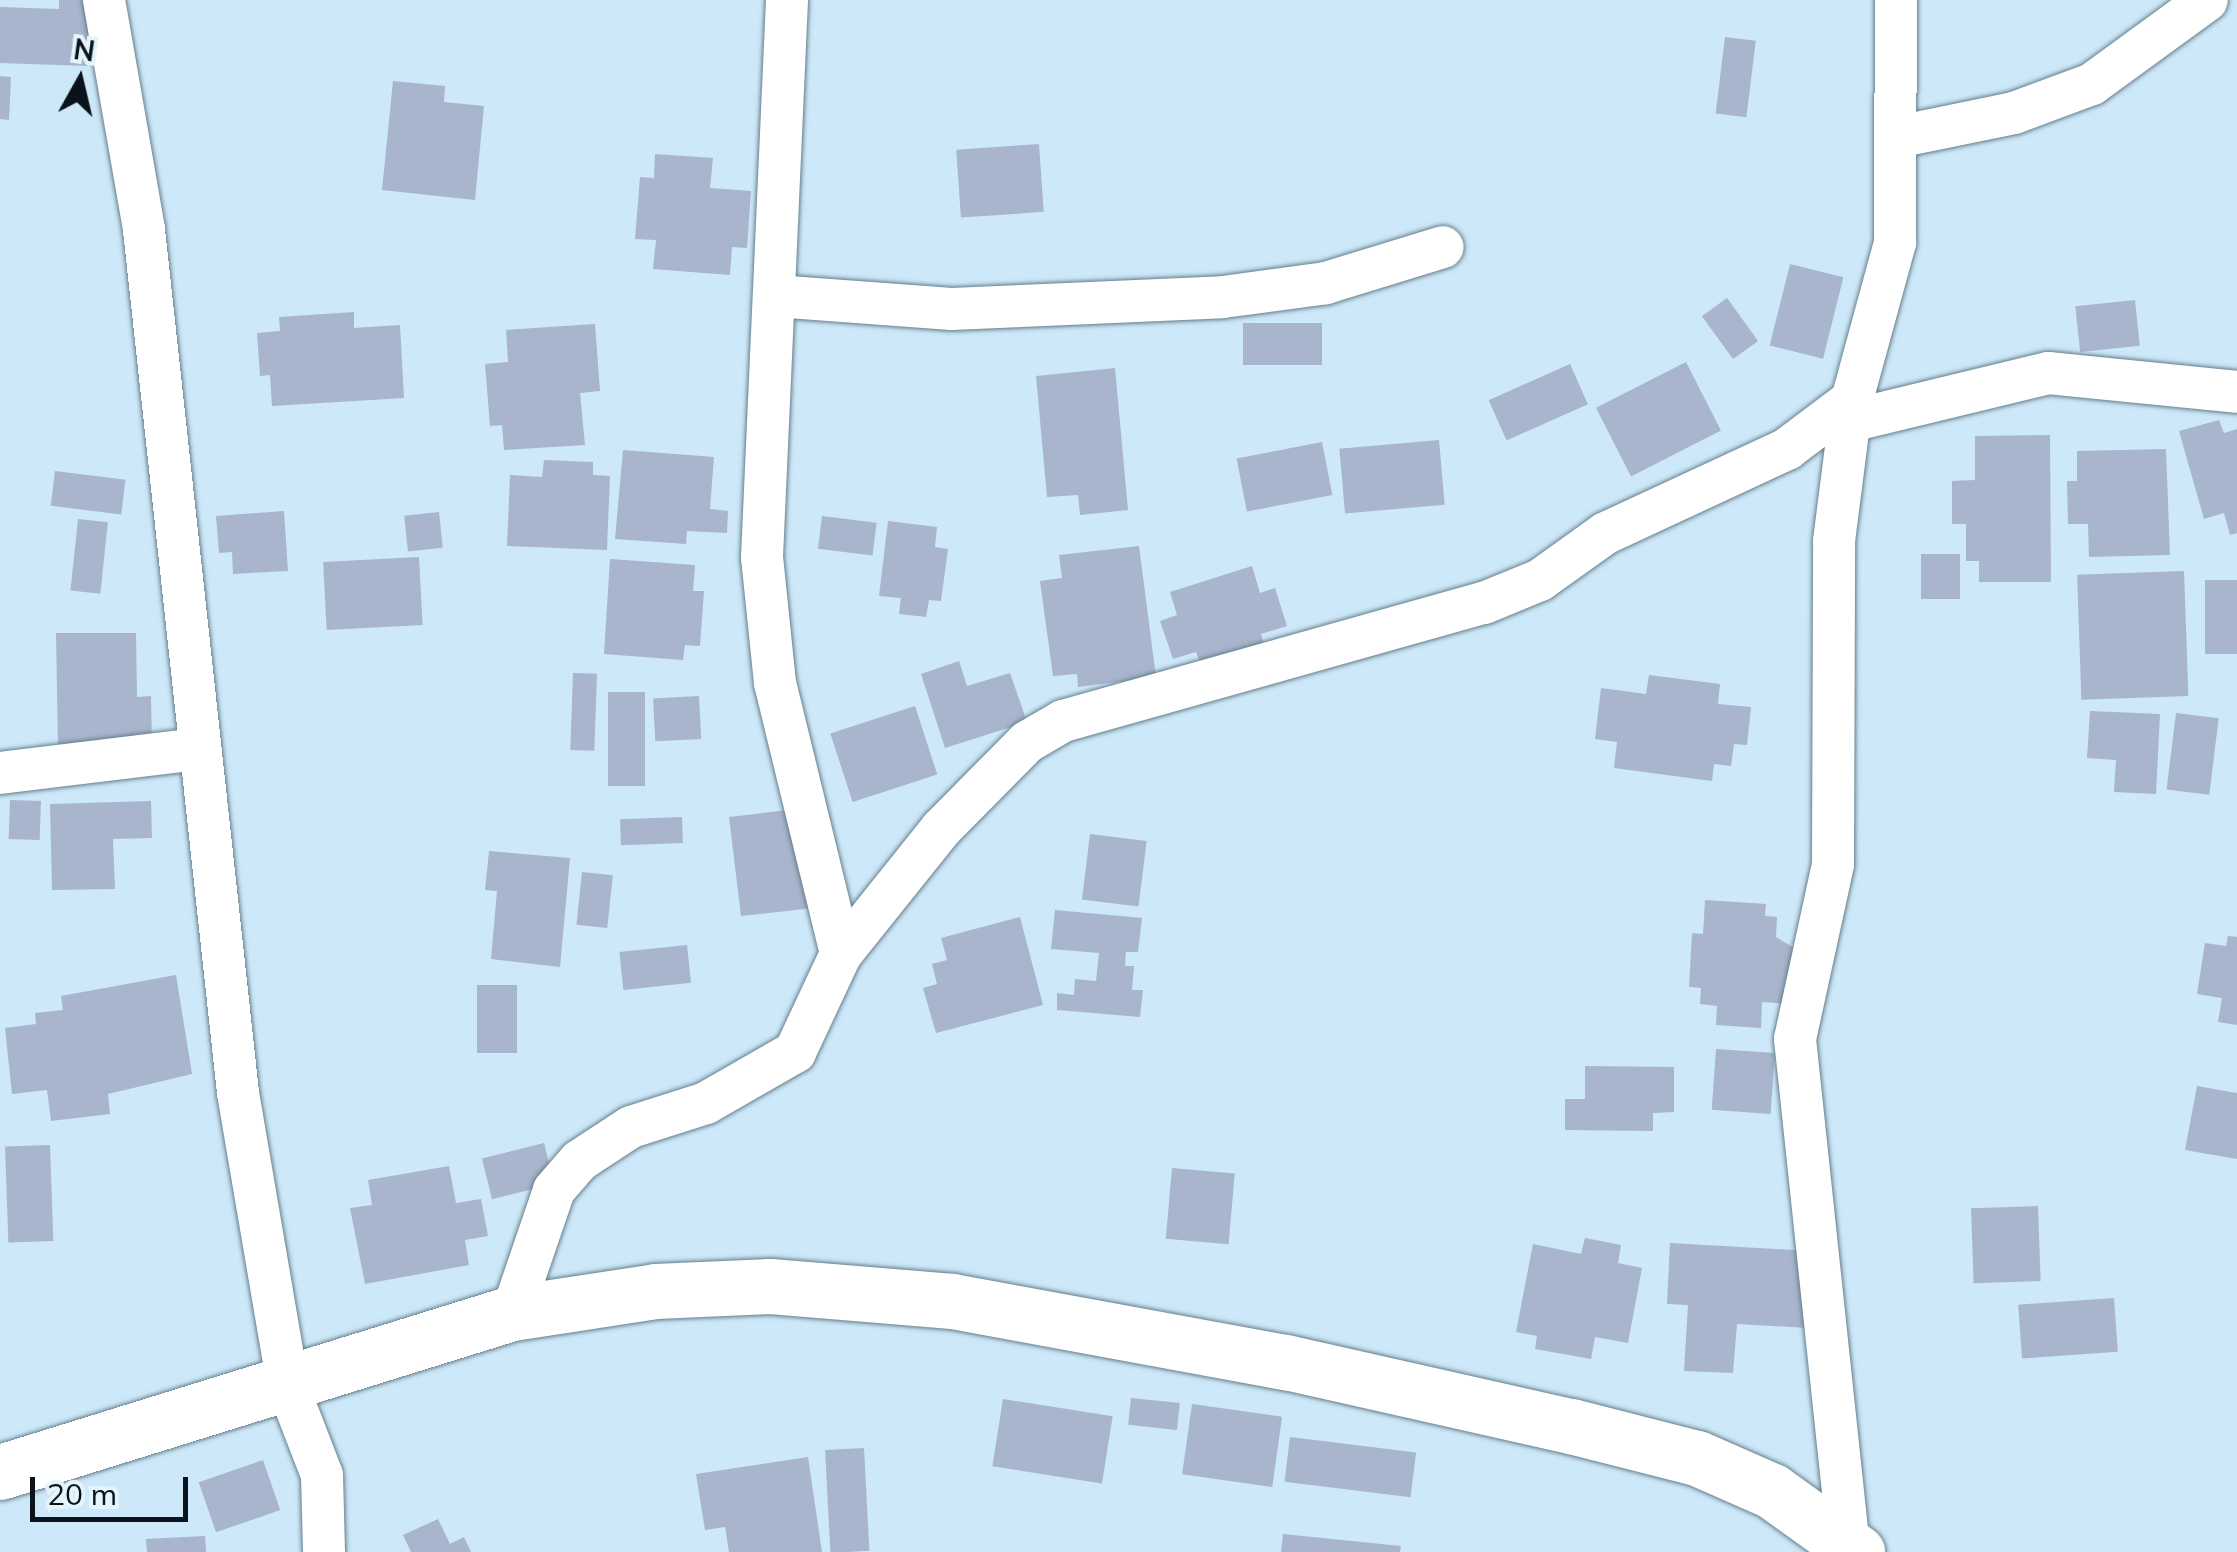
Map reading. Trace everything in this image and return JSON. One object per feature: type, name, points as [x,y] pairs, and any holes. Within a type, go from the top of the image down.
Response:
[{"type":"street","points":[[104,0],[144,230],[238,1093],[288,1387],[322,1475],[324,1552]]},
{"type":"street","points":[[786,0],[762,557],[766,626],[842,954]]},
{"type":"street","points":[[1852,1545],[1795,1038],[1833,864],[1834,541],[1851,411],[1895,243],[1896,0]]},
{"type":"street","points":[[1898,136],[2014,113],[2092,84],[2207,0]]},
{"type":"street","points":[[775,296],[952,309],[1222,297],[1326,283],[1443,246]]},
{"type":"street","points":[[512,1313],[554,1190],[579,1161],[631,1126],[706,1103],[795,1052],[842,954],[990,775],[1063,721],[1484,603],[1540,580],[1606,532],[1787,448],[1851,411],[2048,373],[2237,392]]},
{"type":"street","points":[[0,773],[200,749]]},
{"type":"street","points":[[0,1472],[288,1387],[512,1313],[655,1292],[770,1286],[952,1302],[1286,1362],[1697,1458],[1772,1491],[1852,1545]]},
{"type":"building","points":[[59,0],[89,0],[87,66],[0,63],[0,7],[59,9]]},
{"type":"building","points":[[1725,37],[1756,41],[1746,117],[1716,113]]},
{"type":"building","points":[[0,76],[11,77],[9,120],[0,119]]},
{"type":"building","points":[[393,81],[445,86],[444,102],[484,106],[475,200],[382,190]]},
{"type":"building","points":[[1039,144],[1044,212],[961,218],[956,150]]},
{"type":"building","points":[[655,154],[713,158],[710,188],[751,191],[747,248],[732,247],[730,275],[653,269],[656,240],[635,239],[640,177],[654,178]]},
{"type":"building","points":[[1790,264],[1843,277],[1823,359],[1770,346]]},
{"type":"building","points":[[1727,298],[1758,341],[1733,359],[1702,316]]},
{"type":"building","points":[[2135,300],[2140,346],[2080,352],[2075,306]]},
{"type":"building","points":[[354,312],[354,328],[400,325],[404,398],[272,406],[270,375],[260,376],[257,333],[280,331],[279,317]]},
{"type":"building","points":[[1243,323],[1322,323],[1322,365],[1243,365]]},
{"type":"building","points":[[595,324],[600,391],[580,393],[585,445],[504,450],[502,425],[490,426],[485,364],[508,362],[506,330]]},
{"type":"building","points":[[1686,362],[1721,431],[1631,476],[1596,408]]},
{"type":"building","points":[[1570,364],[1588,404],[1507,440],[1489,400]]},
{"type":"building","points":[[1115,368],[1128,510],[1080,515],[1078,495],[1047,497],[1036,376]]},
{"type":"building","points":[[2219,420],[2224,433],[2237,429],[2237,533],[2230,535],[2224,513],[2204,519],[2179,431]]},
{"type":"building","points":[[2050,435],[2051,582],[1979,582],[1979,561],[1966,561],[1966,524],[1952,524],[1952,481],[1975,480],[1975,436]]},
{"type":"building","points":[[1439,440],[1445,505],[1345,513],[1339,449]]},
{"type":"building","points":[[1322,442],[1332,495],[1247,512],[1237,459]]},
{"type":"building","points":[[2166,449],[2170,555],[2089,557],[2088,524],[2068,524],[2067,481],[2077,481],[2077,451]]},
{"type":"building","points":[[623,450],[714,457],[710,509],[728,511],[727,533],[687,531],[686,544],[615,539]]},
{"type":"building","points":[[544,460],[593,462],[593,475],[610,476],[607,550],[507,546],[510,475],[542,477]]},
{"type":"building","points":[[55,471],[125,480],[121,514],[51,506]]},
{"type":"building","points":[[284,511],[288,571],[233,574],[232,552],[219,553],[216,516]]},
{"type":"building","points":[[439,512],[443,548],[408,551],[404,516]]},
{"type":"building","points":[[822,516],[877,523],[873,555],[818,549]]},
{"type":"building","points":[[78,519],[108,522],[100,594],[70,591]]},
{"type":"building","points":[[888,521],[937,527],[935,547],[948,549],[941,601],[929,600],[926,617],[899,614],[901,598],[879,596]]},
{"type":"building","points":[[1139,546],[1156,677],[1078,687],[1077,674],[1053,676],[1040,581],[1062,578],[1059,555]]},
{"type":"building","points":[[1921,554],[1960,554],[1960,599],[1921,599]]},
{"type":"building","points":[[419,557],[423,625],[327,630],[323,562]]},
{"type":"building","points":[[610,559],[695,565],[693,591],[704,591],[700,646],[685,645],[683,660],[604,654]]},
{"type":"building","points":[[1252,566],[1260,593],[1275,588],[1287,626],[1261,634],[1265,648],[1202,668],[1196,652],[1173,659],[1160,621],[1177,615],[1170,592]]},
{"type":"building","points":[[2184,571],[2188,696],[2081,700],[2077,575]]},
{"type":"building","points":[[2205,580],[2237,580],[2237,654],[2205,654]]},
{"type":"building","points":[[56,633],[136,633],[137,697],[151,696],[152,746],[58,747]]},
{"type":"building","points":[[959,661],[967,686],[1010,673],[1027,722],[945,748],[921,674]]},
{"type":"building","points":[[573,673],[597,674],[594,751],[570,750]]},
{"type":"building","points":[[1649,675],[1720,684],[1718,704],[1751,707],[1747,745],[1734,744],[1731,766],[1714,764],[1712,781],[1614,768],[1617,742],[1595,739],[1601,688],[1646,694]]},
{"type":"building","points":[[608,692],[645,692],[645,786],[608,786]]},
{"type":"building","points":[[699,696],[701,739],[655,741],[653,698]]},
{"type":"building","points":[[915,706],[937,774],[853,802],[830,734]]},
{"type":"building","points":[[2090,711],[2160,714],[2156,794],[2114,792],[2116,760],[2087,758]]},
{"type":"building","points":[[2176,713],[2219,718],[2209,795],[2167,789]]},
{"type":"building","points":[[10,800],[41,801],[40,840],[9,839]]},
{"type":"building","points":[[151,801],[152,838],[113,839],[115,889],[52,890],[50,804]]},
{"type":"building","points":[[797,809],[822,907],[741,916],[729,817]]},
{"type":"building","points":[[682,817],[683,843],[621,845],[620,819]]},
{"type":"building","points":[[1090,834],[1147,841],[1139,906],[1082,900]]},
{"type":"building","points":[[489,851],[570,858],[560,967],[491,959],[497,891],[485,890]]},
{"type":"building","points":[[582,872],[613,875],[607,928],[576,925]]},
{"type":"building","points":[[1705,900],[1766,904],[1765,916],[1777,917],[1776,937],[1794,948],[1791,1004],[1762,1002],[1761,1028],[1716,1025],[1717,1006],[1700,1004],[1701,988],[1689,987],[1692,933],[1703,934]]},
{"type":"building","points":[[1055,910],[1142,918],[1138,952],[1126,952],[1125,966],[1134,966],[1132,990],[1143,990],[1140,1017],[1057,1010],[1057,993],[1074,995],[1075,979],[1096,981],[1099,953],[1051,949]]},
{"type":"building","points":[[1020,917],[1043,1005],[936,1033],[923,988],[937,984],[932,964],[947,960],[941,938]]},
{"type":"building","points":[[2228,936],[2237,937],[2237,1025],[2218,1022],[2222,998],[2197,994],[2205,943],[2226,946]]},
{"type":"building","points":[[687,945],[691,983],[623,990],[619,952]]},
{"type":"building","points":[[176,975],[192,1074],[108,1094],[110,1114],[51,1121],[47,1090],[12,1094],[5,1028],[36,1024],[35,1013],[63,1010],[61,996]]},
{"type":"building","points":[[477,985],[517,985],[517,1053],[477,1053]]},
{"type":"building","points":[[1716,1049],[1775,1053],[1771,1114],[1712,1110]]},
{"type":"building","points":[[1585,1066],[1674,1067],[1674,1112],[1653,1113],[1653,1131],[1565,1130],[1565,1099],[1585,1099]]},
{"type":"building","points":[[2197,1086],[2237,1093],[2237,1159],[2185,1150]]},
{"type":"building","points":[[544,1143],[554,1184],[492,1199],[482,1158]]},
{"type":"building","points":[[50,1145],[53,1241],[8,1243],[5,1147]]},
{"type":"building","points":[[449,1166],[456,1203],[481,1199],[488,1236],[465,1240],[469,1265],[365,1284],[350,1208],[372,1205],[368,1180]]},
{"type":"building","points":[[1172,1168],[1235,1173],[1229,1244],[1166,1239]]},
{"type":"building","points":[[2038,1206],[2041,1281],[1974,1283],[1971,1208]]},
{"type":"building","points":[[1585,1238],[1621,1245],[1618,1263],[1642,1268],[1628,1343],[1595,1337],[1591,1359],[1535,1349],[1537,1336],[1516,1332],[1533,1244],[1581,1254]]},
{"type":"building","points":[[1670,1243],[1812,1251],[1808,1328],[1737,1324],[1733,1373],[1684,1371],[1688,1305],[1667,1304]]},
{"type":"building","points":[[2114,1298],[2118,1352],[2022,1359],[2018,1305]]},
{"type":"building","points":[[1131,1398],[1180,1403],[1177,1430],[1128,1425]]},
{"type":"building","points":[[1003,1399],[1113,1416],[1102,1484],[992,1466]]},
{"type":"building","points":[[1192,1404],[1282,1417],[1272,1487],[1182,1474]]},
{"type":"building","points":[[1290,1437],[1416,1452],[1411,1497],[1285,1482]]},
{"type":"building","points":[[864,1448],[869,1551],[830,1552],[825,1450]]},
{"type":"building","points":[[808,1457],[822,1552],[729,1552],[725,1527],[705,1530],[696,1474]]},
{"type":"building","points":[[263,1460],[280,1510],[216,1532],[199,1482]]},
{"type":"building","points":[[438,1519],[450,1544],[464,1537],[471,1552],[411,1552],[403,1535]]},
{"type":"building","points":[[1283,1534],[1401,1546],[1400,1552],[1281,1552]]},
{"type":"building","points":[[205,1536],[206,1552],[147,1552],[146,1539]]}]
